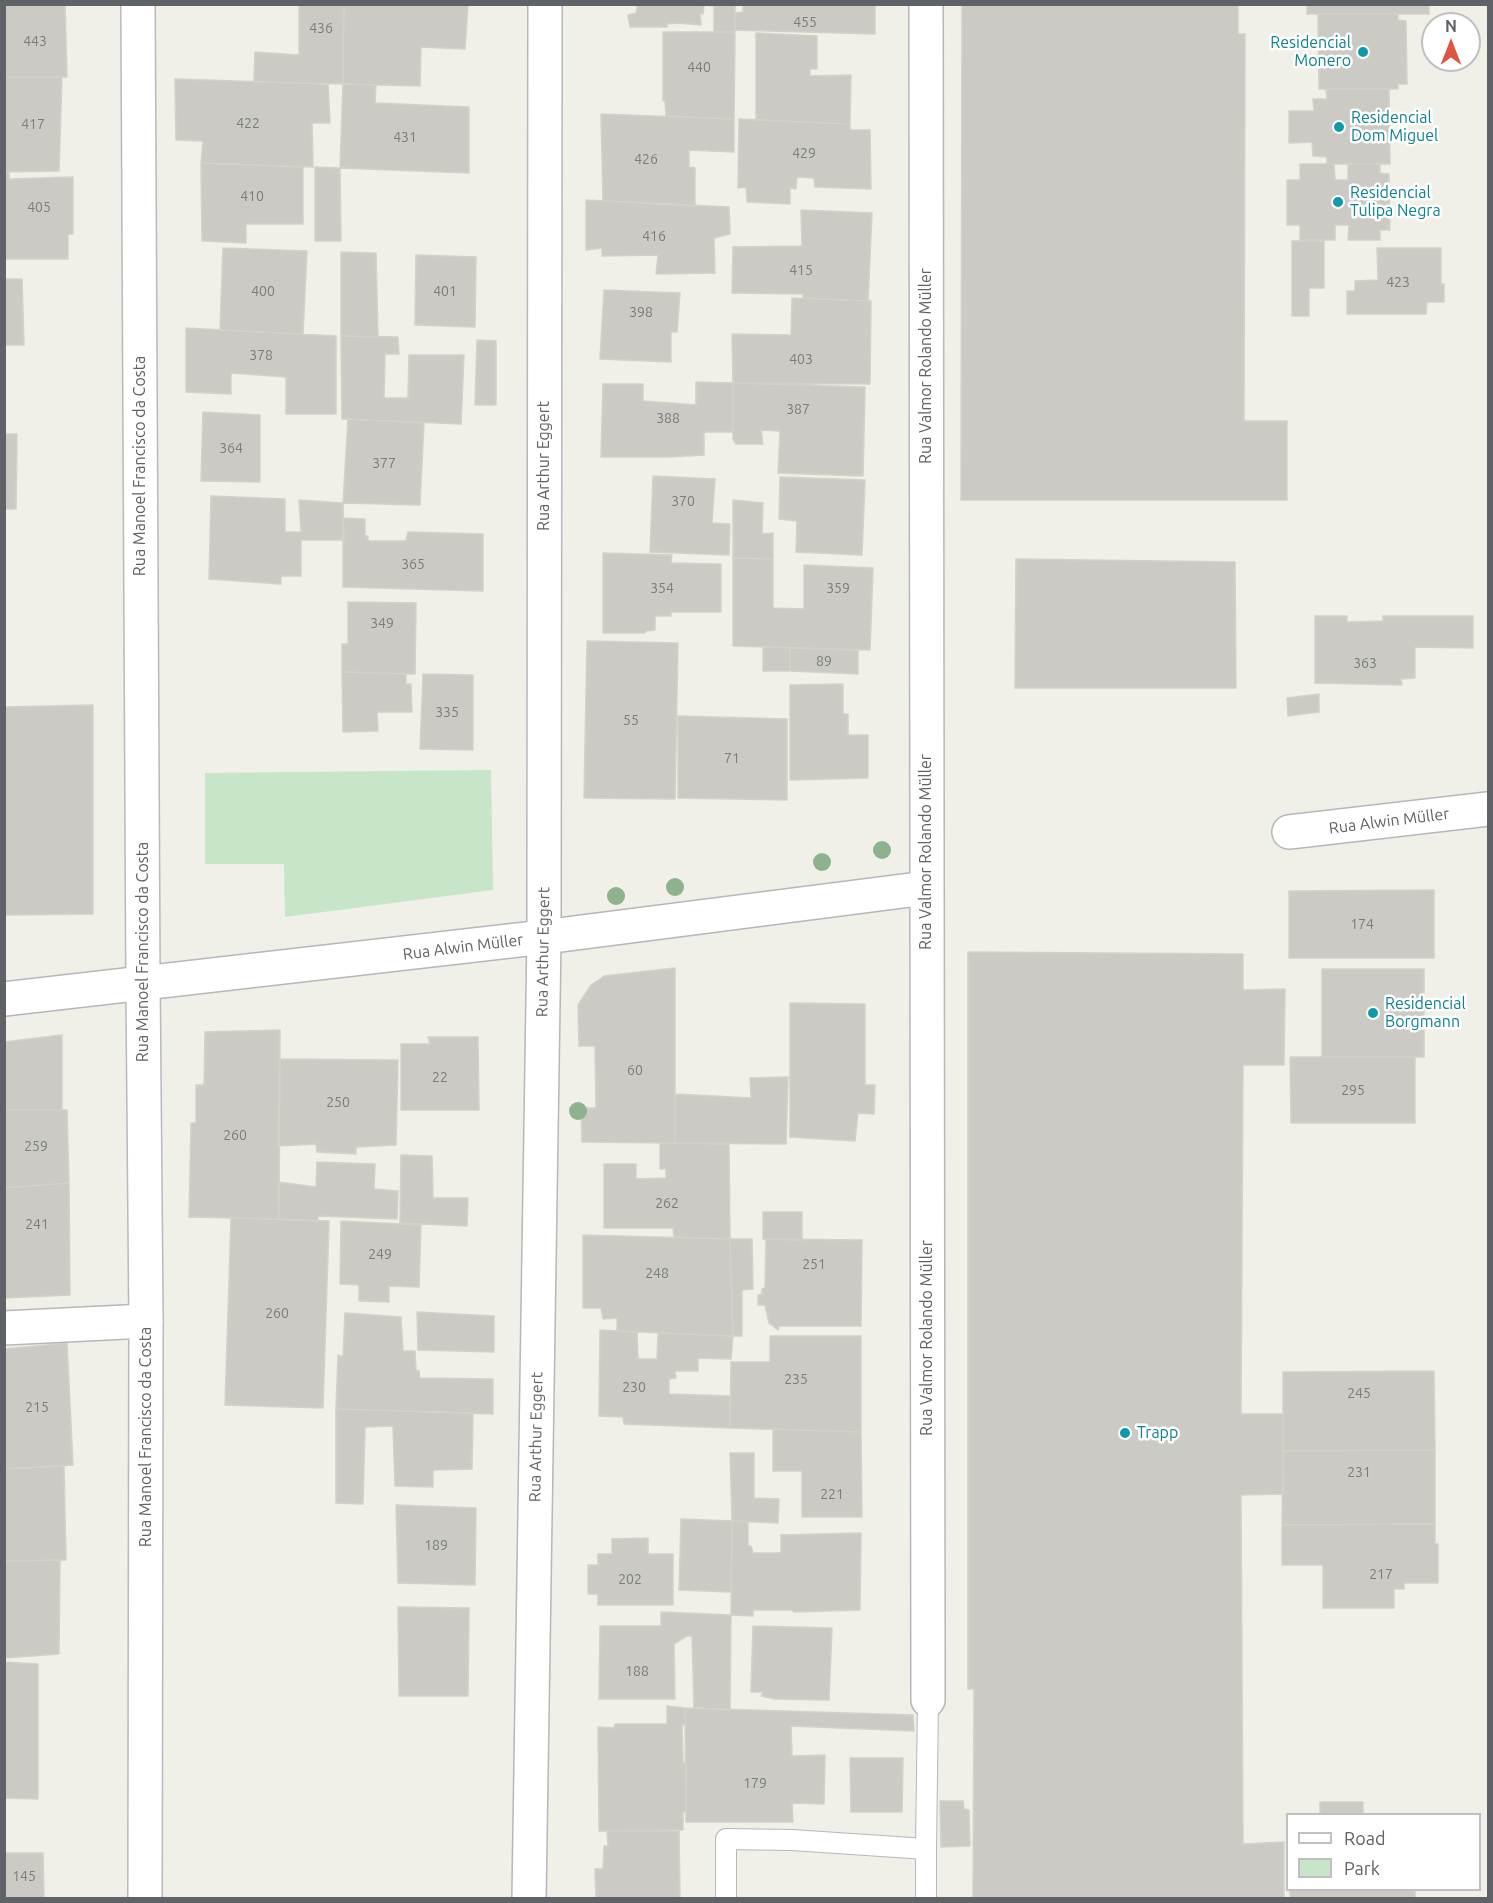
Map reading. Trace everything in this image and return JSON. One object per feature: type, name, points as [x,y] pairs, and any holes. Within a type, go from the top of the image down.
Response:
[{"type":"street","name":"Rua Manoel Francisco da Costa","points":[[138,4],[146,1321],[145,1899]]},
{"type":"street","name":"Rua Arthur Eggert","points":[[528,1899],[544,937],[545,4]]},
{"type":"street","name":"Rua Valmor Rolando Müller","points":[[926,4],[928,1700]]},
{"type":"street","name":"Rua Alwin Müller","points":[[1289,832],[1488,809]]},
{"type":"street","name":"Rua Alwin Müller","points":[[4,999],[544,937],[926,888]]},
{"type":"street","points":[[4,1328],[146,1321]]},
{"type":"lane","points":[[926,1899],[928,1700]]},
{"type":"lane","points":[[726,1899],[726,1839],[792,1840],[926,1849]]},
{"type":"green space","points":[[491,770],[493,890],[285,917],[284,864],[205,864],[205,773]]},
{"type":"building","points":[[4,4],[65,4],[67,77],[4,77]]},
{"type":"building","points":[[299,4],[344,4],[343,84],[254,82],[255,52],[299,55]]},
{"type":"building","points":[[344,4],[468,5],[465,49],[421,47],[420,86],[343,84]]},
{"type":"building","points":[[638,4],[735,4],[735,32],[714,32],[714,6],[704,5],[703,14],[700,14],[701,25],[677,23],[667,24],[667,27],[630,27],[628,15],[636,13]]},
{"type":"building","points":[[743,4],[875,4],[875,34],[735,30],[735,13],[743,12]]},
{"type":"building","points":[[962,4],[1238,4],[1238,34],[1245,34],[1244,421],[1287,421],[1287,500],[961,500]]},
{"type":"building","points":[[1307,4],[1429,4],[1429,12],[1421,12],[1421,14],[1307,14]]},
{"type":"building","name":"Residencial Monero","points":[[1318,14],[1398,14],[1398,20],[1406,21],[1407,84],[1398,84],[1398,89],[1319,89]]},
{"type":"building","points":[[663,32],[735,32],[734,119],[666,116],[665,101],[663,101]]},
{"type":"building","points":[[756,33],[817,36],[817,69],[810,69],[810,76],[851,75],[850,124],[756,120]]},
{"type":"building","points":[[4,77],[62,77],[59,171],[4,172]]},
{"type":"building","points":[[175,79],[328,84],[330,123],[312,123],[313,167],[201,163],[203,141],[176,140]]},
{"type":"building","points":[[343,84],[376,85],[375,103],[469,107],[469,173],[340,168]]},
{"type":"building","name":"Residencial Dom Miguel","points":[[1326,89],[1389,89],[1390,164],[1327,164],[1327,157],[1313,156],[1312,142],[1289,143],[1289,111],[1314,111],[1313,99],[1327,99]]},
{"type":"building","points":[[601,114],[734,119],[734,152],[689,150],[689,167],[695,168],[695,206],[603,201]]},
{"type":"building","points":[[739,119],[850,124],[850,130],[870,130],[871,189],[815,187],[814,178],[797,177],[796,189],[790,188],[790,204],[747,202],[746,187],[738,188]]},
{"type":"building","points":[[201,163],[303,167],[303,224],[246,224],[246,243],[202,241]]},
{"type":"building","name":"Residencial Tulipa Negra","points":[[1300,164],[1334,164],[1335,180],[1348,180],[1348,164],[1380,164],[1380,173],[1389,174],[1390,230],[1380,230],[1380,240],[1348,240],[1349,225],[1335,225],[1335,240],[1300,240],[1300,225],[1287,225],[1287,180],[1300,180]]},
{"type":"building","points":[[315,167],[340,168],[341,241],[315,241]]},
{"type":"building","points":[[4,172],[9,172],[9,179],[73,177],[73,234],[68,234],[68,259],[4,259]]},
{"type":"building","points":[[586,200],[729,207],[730,234],[714,238],[715,273],[656,274],[658,255],[602,256],[602,248],[586,250]]},
{"type":"building","points":[[801,210],[872,213],[868,301],[803,298],[803,294],[732,293],[733,247],[802,246]]},
{"type":"building","points":[[1292,241],[1324,241],[1324,288],[1309,288],[1309,316],[1292,316]]},
{"type":"building","points":[[223,248],[307,251],[303,334],[220,330]]},
{"type":"building","points":[[1377,248],[1441,248],[1441,284],[1444,284],[1444,302],[1427,302],[1426,314],[1347,314],[1347,291],[1355,291],[1355,281],[1378,280]]},
{"type":"building","points":[[341,252],[376,253],[378,337],[341,336]]},
{"type":"building","points":[[416,255],[476,257],[475,327],[415,325]]},
{"type":"building","points":[[4,279],[22,279],[24,345],[4,345]]},
{"type":"building","points":[[604,290],[680,293],[677,332],[671,332],[671,362],[600,359]]},
{"type":"building","points":[[792,298],[871,301],[870,384],[733,383],[732,334],[791,335]]},
{"type":"building","points":[[186,328],[336,336],[336,414],[286,414],[286,377],[231,373],[231,394],[186,392]]},
{"type":"building","points":[[341,336],[398,337],[399,354],[385,354],[384,398],[408,398],[409,355],[464,355],[461,424],[342,419]]},
{"type":"building","points":[[477,340],[496,341],[496,405],[475,405]]},
{"type":"building","points":[[696,382],[733,383],[733,432],[704,432],[704,455],[601,457],[603,384],[643,384],[643,401],[696,405]]},
{"type":"building","points":[[733,383],[865,387],[863,476],[778,473],[780,431],[761,430],[763,444],[736,444],[733,439]]},
{"type":"building","points":[[203,412],[260,415],[260,482],[201,481]]},
{"type":"building","points":[[348,419],[424,423],[420,505],[343,503]]},
{"type":"building","points":[[4,434],[17,434],[16,509],[4,509]]},
{"type":"building","points":[[653,476],[715,479],[712,523],[730,524],[729,555],[650,552]]},
{"type":"building","points":[[780,477],[865,480],[862,555],[796,552],[797,521],[779,519]]},
{"type":"building","points":[[211,496],[285,499],[285,532],[301,532],[299,500],[343,503],[344,540],[301,540],[301,576],[281,576],[281,584],[209,579]]},
{"type":"building","points":[[733,500],[763,503],[762,534],[773,533],[773,559],[733,558]]},
{"type":"building","points":[[343,518],[365,519],[365,536],[368,536],[368,541],[406,541],[408,532],[483,534],[483,591],[343,587]]},
{"type":"building","points":[[603,553],[672,555],[671,563],[721,564],[721,612],[671,612],[671,616],[655,616],[655,630],[645,633],[603,633]]},
{"type":"building","points":[[733,558],[773,559],[773,608],[804,609],[804,565],[873,568],[870,650],[733,646]]},
{"type":"building","points":[[1016,559],[1235,562],[1236,688],[1015,688]]},
{"type":"building","points":[[348,602],[416,603],[415,674],[342,672],[342,644],[348,644]]},
{"type":"building","points":[[1315,616],[1347,616],[1347,622],[1383,621],[1383,616],[1473,616],[1473,648],[1415,647],[1415,678],[1401,679],[1402,685],[1315,683]]},
{"type":"building","points":[[587,641],[678,643],[675,799],[584,798]]},
{"type":"building","points":[[763,646],[790,648],[790,671],[763,671]]},
{"type":"building","points":[[790,648],[858,650],[858,674],[790,671]]},
{"type":"building","points":[[342,672],[406,674],[406,684],[411,684],[412,712],[377,712],[378,731],[343,732]]},
{"type":"building","points":[[423,674],[473,675],[473,750],[420,749]]},
{"type":"building","points":[[843,684],[843,714],[848,714],[848,735],[868,735],[868,778],[790,780],[790,685]]},
{"type":"building","points":[[1319,694],[1319,712],[1288,716],[1287,698]]},
{"type":"building","points":[[93,705],[93,914],[4,915],[4,707]]},
{"type":"building","points":[[678,716],[787,719],[787,800],[678,798]]},
{"type":"building","points":[[1434,890],[1434,958],[1289,958],[1289,891]]},
{"type":"building","name":"Trapp","points":[[968,952],[1243,954],[1243,990],[1285,989],[1284,1065],[1243,1065],[1241,1414],[1283,1414],[1283,1494],[1241,1495],[1243,1844],[1284,1842],[1284,1898],[973,1898],[974,1689],[968,1689]]},
{"type":"building","points":[[675,968],[675,1143],[582,1142],[581,1108],[596,1108],[595,1046],[579,1046],[578,1005],[591,985],[604,976]]},
{"type":"building","name":"Residencial Borgmann","points":[[1322,969],[1424,969],[1424,1057],[1322,1057]]},
{"type":"building","points":[[790,1003],[865,1004],[865,1085],[875,1085],[874,1114],[858,1113],[855,1141],[790,1137]]},
{"type":"building","points":[[280,1030],[279,1219],[189,1217],[191,1123],[196,1123],[196,1085],[204,1085],[205,1032]]},
{"type":"building","points":[[62,1035],[62,1110],[4,1110],[4,1042]]},
{"type":"building","points":[[428,1037],[478,1037],[479,1110],[401,1110],[401,1044],[430,1044]]},
{"type":"building","points":[[1290,1057],[1415,1057],[1415,1123],[1291,1123]]},
{"type":"building","points":[[280,1059],[398,1060],[396,1145],[356,1147],[356,1154],[317,1152],[316,1144],[278,1146]]},
{"type":"building","points":[[788,1077],[786,1144],[675,1143],[675,1094],[751,1098],[750,1078]]},
{"type":"building","points":[[4,1110],[67,1110],[69,1183],[4,1188]]},
{"type":"building","points":[[660,1143],[729,1144],[730,1239],[674,1237],[673,1228],[604,1228],[604,1164],[636,1164],[636,1179],[666,1178],[666,1169],[660,1169]]},
{"type":"building","points":[[401,1155],[432,1156],[433,1198],[468,1198],[467,1226],[400,1223]]},
{"type":"building","points":[[317,1162],[375,1164],[374,1189],[398,1191],[397,1219],[318,1216],[318,1221],[279,1219],[278,1182],[316,1187]]},
{"type":"building","points":[[69,1183],[70,1295],[4,1298],[4,1188]]},
{"type":"building","points":[[763,1212],[802,1212],[802,1240],[763,1239]]},
{"type":"building","points":[[231,1218],[329,1221],[323,1408],[225,1405]]},
{"type":"building","points":[[341,1221],[421,1225],[419,1287],[389,1286],[389,1302],[359,1301],[359,1285],[340,1284]]},
{"type":"building","points":[[583,1235],[730,1239],[733,1336],[617,1331],[617,1318],[603,1319],[601,1308],[583,1308]]},
{"type":"building","points":[[730,1239],[752,1239],[753,1289],[742,1290],[742,1336],[733,1336]]},
{"type":"building","points":[[766,1239],[862,1240],[861,1326],[779,1326],[778,1330],[769,1323],[765,1305],[758,1305],[758,1295],[762,1294],[762,1289],[765,1288]]},
{"type":"building","points":[[417,1312],[494,1316],[494,1352],[418,1350]]},
{"type":"building","points":[[345,1313],[401,1317],[403,1351],[415,1351],[416,1370],[419,1371],[420,1378],[493,1379],[493,1414],[336,1409],[338,1355],[343,1357]]},
{"type":"building","points":[[600,1330],[637,1332],[638,1359],[657,1359],[658,1333],[733,1336],[731,1359],[698,1358],[698,1371],[675,1371],[676,1378],[669,1379],[669,1394],[730,1396],[730,1428],[624,1424],[623,1417],[599,1416]]},
{"type":"building","points":[[770,1336],[861,1336],[861,1432],[730,1428],[731,1362],[770,1362]]},
{"type":"building","points":[[67,1343],[73,1465],[4,1469],[4,1349]]},
{"type":"building","points":[[1434,1371],[1435,1450],[1283,1451],[1283,1372]]},
{"type":"building","points":[[336,1409],[473,1413],[472,1469],[433,1470],[433,1487],[395,1486],[393,1426],[365,1427],[363,1504],[336,1503]]},
{"type":"building","points":[[773,1429],[861,1432],[862,1517],[802,1517],[802,1471],[773,1471]]},
{"type":"building","points":[[1435,1450],[1435,1524],[1282,1525],[1283,1451]]},
{"type":"building","points":[[730,1453],[754,1453],[754,1498],[779,1499],[778,1523],[732,1521]]},
{"type":"building","points":[[64,1466],[66,1560],[4,1561],[4,1469]]},
{"type":"building","points":[[396,1505],[476,1508],[475,1585],[398,1583]]},
{"type":"building","points":[[681,1519],[732,1521],[731,1592],[679,1590]]},
{"type":"building","points":[[732,1521],[748,1521],[748,1546],[751,1546],[753,1553],[781,1553],[781,1535],[861,1533],[860,1610],[794,1612],[791,1610],[753,1610],[753,1616],[731,1615]]},
{"type":"building","points":[[1435,1524],[1435,1544],[1438,1544],[1438,1583],[1404,1583],[1404,1589],[1394,1589],[1394,1608],[1323,1608],[1323,1565],[1282,1565],[1282,1525]]},
{"type":"building","points":[[648,1538],[648,1554],[673,1554],[673,1605],[598,1605],[598,1594],[588,1594],[588,1565],[598,1565],[598,1554],[612,1554],[612,1539]]},
{"type":"building","points":[[60,1560],[59,1654],[4,1658],[4,1561]]},
{"type":"building","points":[[398,1607],[469,1608],[468,1696],[399,1696]]},
{"type":"building","points":[[661,1612],[731,1615],[730,1710],[694,1708],[692,1636],[687,1636],[674,1644],[675,1699],[599,1699],[600,1626],[661,1626]]},
{"type":"building","points":[[753,1626],[832,1628],[829,1700],[775,1699],[761,1696],[763,1692],[751,1692]]},
{"type":"building","points":[[4,1662],[38,1664],[38,1799],[4,1798]]},
{"type":"building","points":[[667,1706],[685,1708],[685,1725],[682,1725],[683,1763],[686,1762],[686,1812],[683,1812],[683,1830],[599,1831],[598,1727],[614,1728],[615,1724],[667,1724]]},
{"type":"building","points":[[685,1708],[913,1715],[914,1731],[791,1726],[792,1756],[825,1755],[824,1804],[792,1803],[793,1822],[686,1822]]},
{"type":"building","points":[[850,1758],[903,1758],[902,1812],[851,1812]]},
{"type":"building","points":[[940,1801],[963,1801],[964,1809],[969,1810],[970,1846],[941,1847]]},
{"type":"building","points":[[1320,1802],[1363,1802],[1363,1813],[1320,1813]]},
{"type":"building","points":[[607,1831],[679,1831],[680,1898],[596,1898],[595,1869],[603,1869],[604,1846],[608,1846]]},
{"type":"building","points":[[4,1853],[43,1853],[44,1898],[4,1898]]},
{"type":"building","points":[[1290,1891],[1415,1891],[1415,1898],[1290,1898]]},
{"type":"place","name":"Residencial Monero","points":[[1363,52]]},
{"type":"place","name":"Residencial Dom Miguel","points":[[1339,127]]},
{"type":"place","name":"Residencial Tulipa Negra","points":[[1338,202]]},
{"type":"place","name":"Residencial Borgmann","points":[[1373,1013]]},
{"type":"place","name":"Trapp","points":[[1125,1433]]}]
